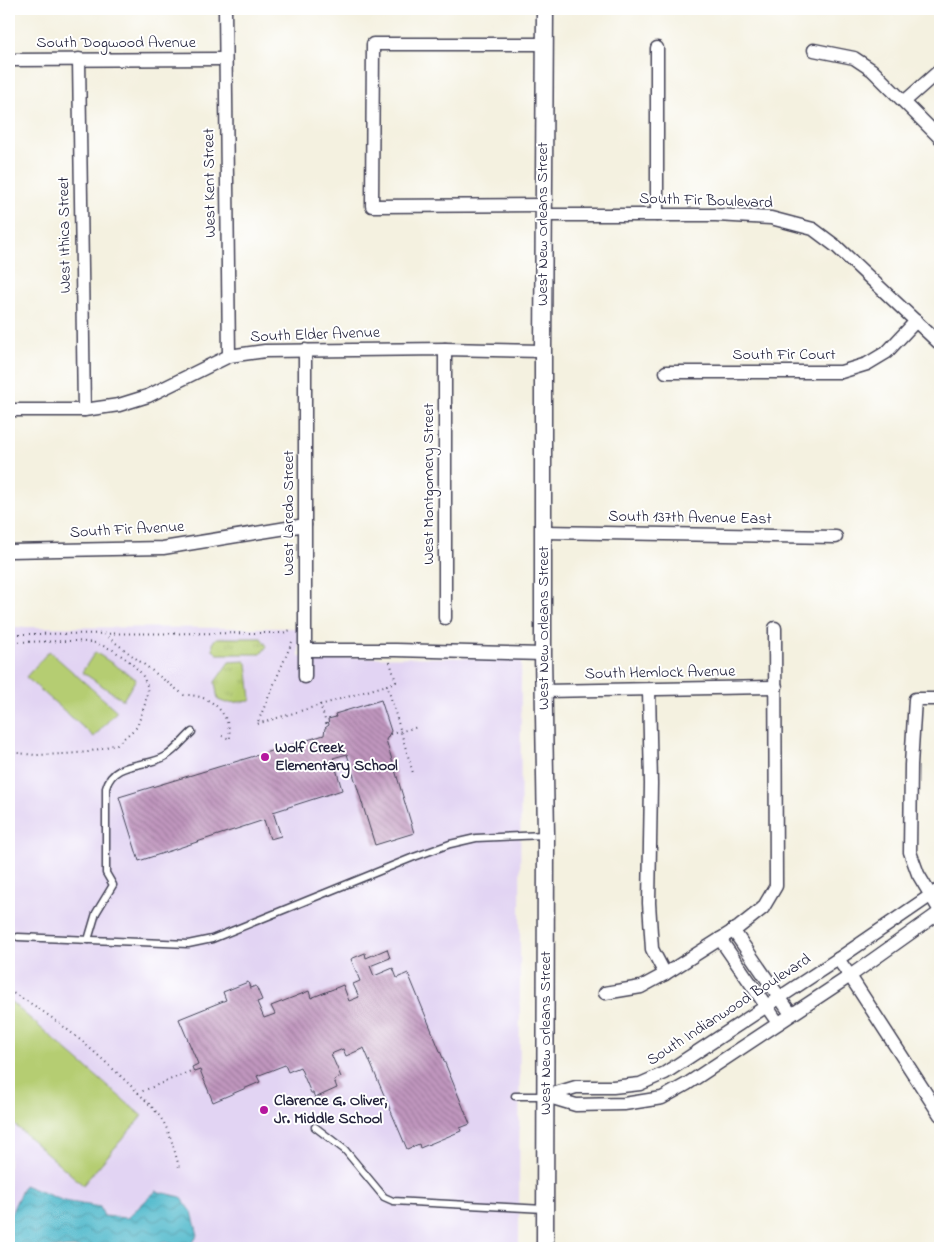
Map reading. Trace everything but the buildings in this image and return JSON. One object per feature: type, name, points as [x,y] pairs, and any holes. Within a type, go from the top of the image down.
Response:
[{"type":"street","name":"West Kent Street","points":[[225,9],[224,58],[229,356]]},
{"type":"street","name":"West New Orleans Street","points":[[545,9],[543,351],[543,654],[546,835],[545,1248]]},
{"type":"street","name":"South Fir Boulevard","points":[[545,44],[373,44],[372,206],[771,218],[813,229],[837,247],[940,344]]},
{"type":"street","points":[[656,48],[657,215]]},
{"type":"street","points":[[814,50],[854,58],[872,70],[940,138]]},
{"type":"street","name":"South Dogwood Avenue","points":[[9,60],[224,58]]},
{"type":"street","name":"West Ithica Street","points":[[79,59],[84,410]]},
{"type":"street","points":[[905,101],[940,70]]},
{"type":"street","name":"South Fir Court","points":[[666,372],[841,372],[867,364],[887,352],[916,321]]},
{"type":"street","name":"South Elder Avenue","points":[[9,410],[84,410],[119,405],[148,396],[229,356],[265,351],[446,349],[543,351]]},
{"type":"street","name":"West Montgomery Street","points":[[445,618],[446,349]]},
{"type":"street","name":"West Laredo Street","points":[[305,350],[305,677]]},
{"type":"street","name":"South Fir Avenue","points":[[9,551],[163,548],[306,525]]},
{"type":"street","name":"South 137th Avenue East","points":[[544,532],[836,537]]},
{"type":"street","points":[[605,993],[641,988],[665,974],[720,939],[763,908],[776,886],[776,628]]},
{"type":"street","points":[[306,650],[405,650],[543,654]]},
{"type":"street","name":"South Hemlock Avenue","points":[[544,691],[776,687]]},
{"type":"street","points":[[649,690],[651,784],[649,903],[652,949],[665,974]]},
{"type":"street","points":[[546,1096],[576,1105],[641,1102],[662,1098],[850,976],[940,912],[935,892],[918,874],[910,852],[914,699],[940,699]]},
{"type":"street","name":"South Indianwood Boulevard","points":[[546,1096],[576,1087],[613,1087],[640,1084],[665,1073],[838,959],[935,892]]},
{"type":"street","points":[[733,930],[791,1014]]},
{"type":"street","points":[[720,939],[778,1023]]},
{"type":"street","points":[[838,959],[940,1115]]},
{"type":"street","points":[[742,971],[756,962]]},
{"type":"street","points":[[640,1084],[641,1102]]},
{"type":"lane","points":[[88,940],[96,913],[113,885],[106,873],[106,788],[108,782],[117,771],[165,757],[192,732]]},
{"type":"lane","points":[[18,937],[188,944],[212,939],[414,856],[450,844],[476,838],[546,835]]},
{"type":"lane","points":[[515,1096],[546,1096]]},
{"type":"lane","points":[[315,1127],[345,1150],[384,1197],[393,1201],[545,1209]]},
{"type":"path","points":[[9,634],[283,633],[295,629]]},
{"type":"path","points":[[104,634],[184,695],[204,698],[217,706],[229,726],[230,739],[222,736]]},
{"type":"path","points":[[295,635],[257,724],[396,682],[391,665],[386,660]]},
{"type":"path","points":[[9,642],[96,643],[113,650],[129,661],[142,674],[148,688],[146,704],[137,727],[117,744],[88,752],[66,754],[35,755],[9,752]]},
{"type":"path","points":[[129,661],[132,656]]},
{"type":"path","points":[[387,685],[413,773]]},
{"type":"path","points":[[320,704],[327,726]]},
{"type":"path","points":[[390,734],[418,726]]},
{"type":"path","points":[[9,991],[82,1042],[102,1058],[138,1093],[156,1112],[163,1123],[179,1167]]},
{"type":"path","points":[[138,1093],[191,1071]]},
{"type":"shaded area","points":[[9,627],[298,628],[299,657],[521,658],[519,1248],[9,1248]]},
{"type":"green space","points":[[216,638],[261,638],[267,646],[261,654],[217,654],[213,650],[213,642]]},
{"type":"green space","points":[[49,651],[117,711],[94,737],[26,677]]},
{"type":"green space","points":[[95,652],[136,679],[123,700],[82,672]]},
{"type":"green space","points":[[245,661],[247,663],[250,701],[226,703],[218,700],[215,682],[229,662]]},
{"type":"green space","points":[[10,1001],[142,1116],[83,1185],[9,1120]]},
{"type":"water","points":[[24,1185],[64,1201],[100,1207],[104,1216],[127,1218],[156,1191],[181,1197],[192,1212],[198,1235],[189,1248],[165,1242],[150,1248],[9,1248],[9,1218]]},
{"type":"place","name":"Wolf Creek Elementary School","points":[[265,757]]},
{"type":"place","name":"Clarence G. Oliver, Jr. Middle School","points":[[264,1110]]}]
